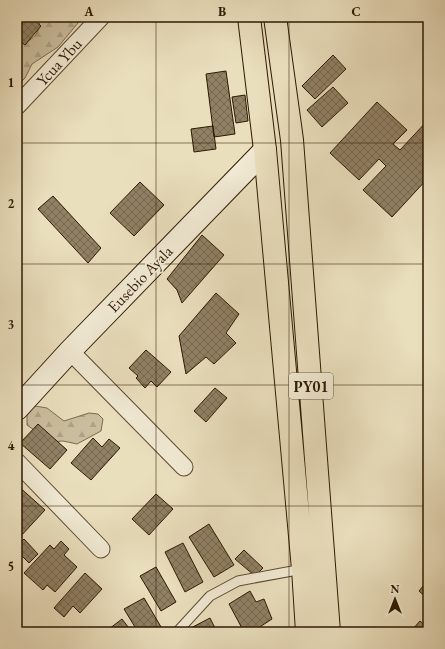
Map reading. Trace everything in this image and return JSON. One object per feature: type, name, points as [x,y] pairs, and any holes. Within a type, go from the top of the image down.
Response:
[{"type":"highway","name":"PY01","points":[[249,17],[265,150],[303,569],[307,632]]},
{"type":"highway","name":"PY01","points":[[275,17],[292,140],[329,632]]},
{"type":"highway","points":[[265,150],[292,140]]},
{"type":"main road","name":"Eusebio Ayala","points":[[17,409],[70,351],[265,150]]},
{"type":"street","name":"Ycua Ybu","points":[[17,106],[101,17]]},
{"type":"street","points":[[70,351],[184,467]]},
{"type":"street","points":[[17,462],[101,549]]},
{"type":"lane","points":[[177,632],[210,596],[238,581],[303,569]]},
{"type":"green space","points":[[39,17],[83,17],[58,47],[32,64],[25,78],[17,86],[17,45],[27,42],[35,36],[39,28]]},
{"type":"green space","points":[[35,406],[47,408],[64,421],[89,413],[98,414],[103,419],[101,431],[77,444],[63,441],[51,442],[27,425],[27,414]]},
{"type":"building","points":[[17,17],[31,17],[41,26],[25,45],[17,39]]},
{"type":"building","points":[[333,55],[346,69],[315,99],[302,86]]},
{"type":"building","points":[[226,71],[235,134],[214,137],[206,74]]},
{"type":"building","points":[[333,87],[348,103],[322,127],[307,110]]},
{"type":"building","points":[[245,95],[248,121],[236,123],[232,97]]},
{"type":"building","points":[[377,102],[407,130],[393,144],[400,150],[428,120],[428,178],[392,217],[363,190],[386,166],[379,159],[359,180],[330,153]]},
{"type":"building","points":[[213,126],[216,149],[194,152],[191,129]]},
{"type":"building","points":[[140,182],[164,205],[134,236],[110,213]]},
{"type":"building","points":[[53,196],[101,248],[88,263],[38,209]]},
{"type":"building","points":[[202,235],[224,255],[182,303],[177,290],[167,279]]},
{"type":"building","points":[[216,293],[239,314],[226,333],[236,343],[214,364],[206,357],[186,374],[179,336]]},
{"type":"building","points":[[146,350],[171,372],[157,387],[151,381],[145,388],[136,378],[138,376],[129,368]]},
{"type":"building","points":[[215,388],[227,398],[206,422],[194,411]]},
{"type":"building","points":[[38,424],[67,450],[50,469],[20,443]]},
{"type":"building","points":[[93,438],[102,447],[109,439],[120,448],[91,480],[71,463]]},
{"type":"building","points":[[17,485],[45,510],[19,538],[17,536]]},
{"type":"building","points":[[156,494],[173,509],[149,535],[132,519]]},
{"type":"building","points":[[209,524],[234,565],[214,577],[189,537]]},
{"type":"building","points":[[24,539],[38,554],[29,563],[17,551],[17,546]]},
{"type":"building","points":[[61,541],[69,549],[64,555],[77,567],[55,592],[47,585],[43,590],[24,573],[50,545],[54,549]]},
{"type":"building","points":[[183,543],[203,582],[185,592],[165,552]]},
{"type":"building","points":[[244,550],[263,568],[255,576],[235,559]]},
{"type":"building","points":[[156,567],[176,602],[161,611],[140,576]]},
{"type":"building","points":[[85,573],[102,589],[80,613],[73,606],[64,617],[54,608]]},
{"type":"building","points":[[428,580],[428,599],[419,591]]},
{"type":"building","points":[[250,591],[256,602],[264,599],[272,619],[252,632],[244,632],[229,604]]},
{"type":"building","points":[[144,598],[164,632],[138,632],[124,609]]},
{"type":"building","points":[[210,618],[217,632],[188,632],[187,630]]},
{"type":"building","points":[[122,619],[132,632],[105,632]]},
{"type":"building","points":[[420,621],[428,628],[428,632],[411,631]]}]
